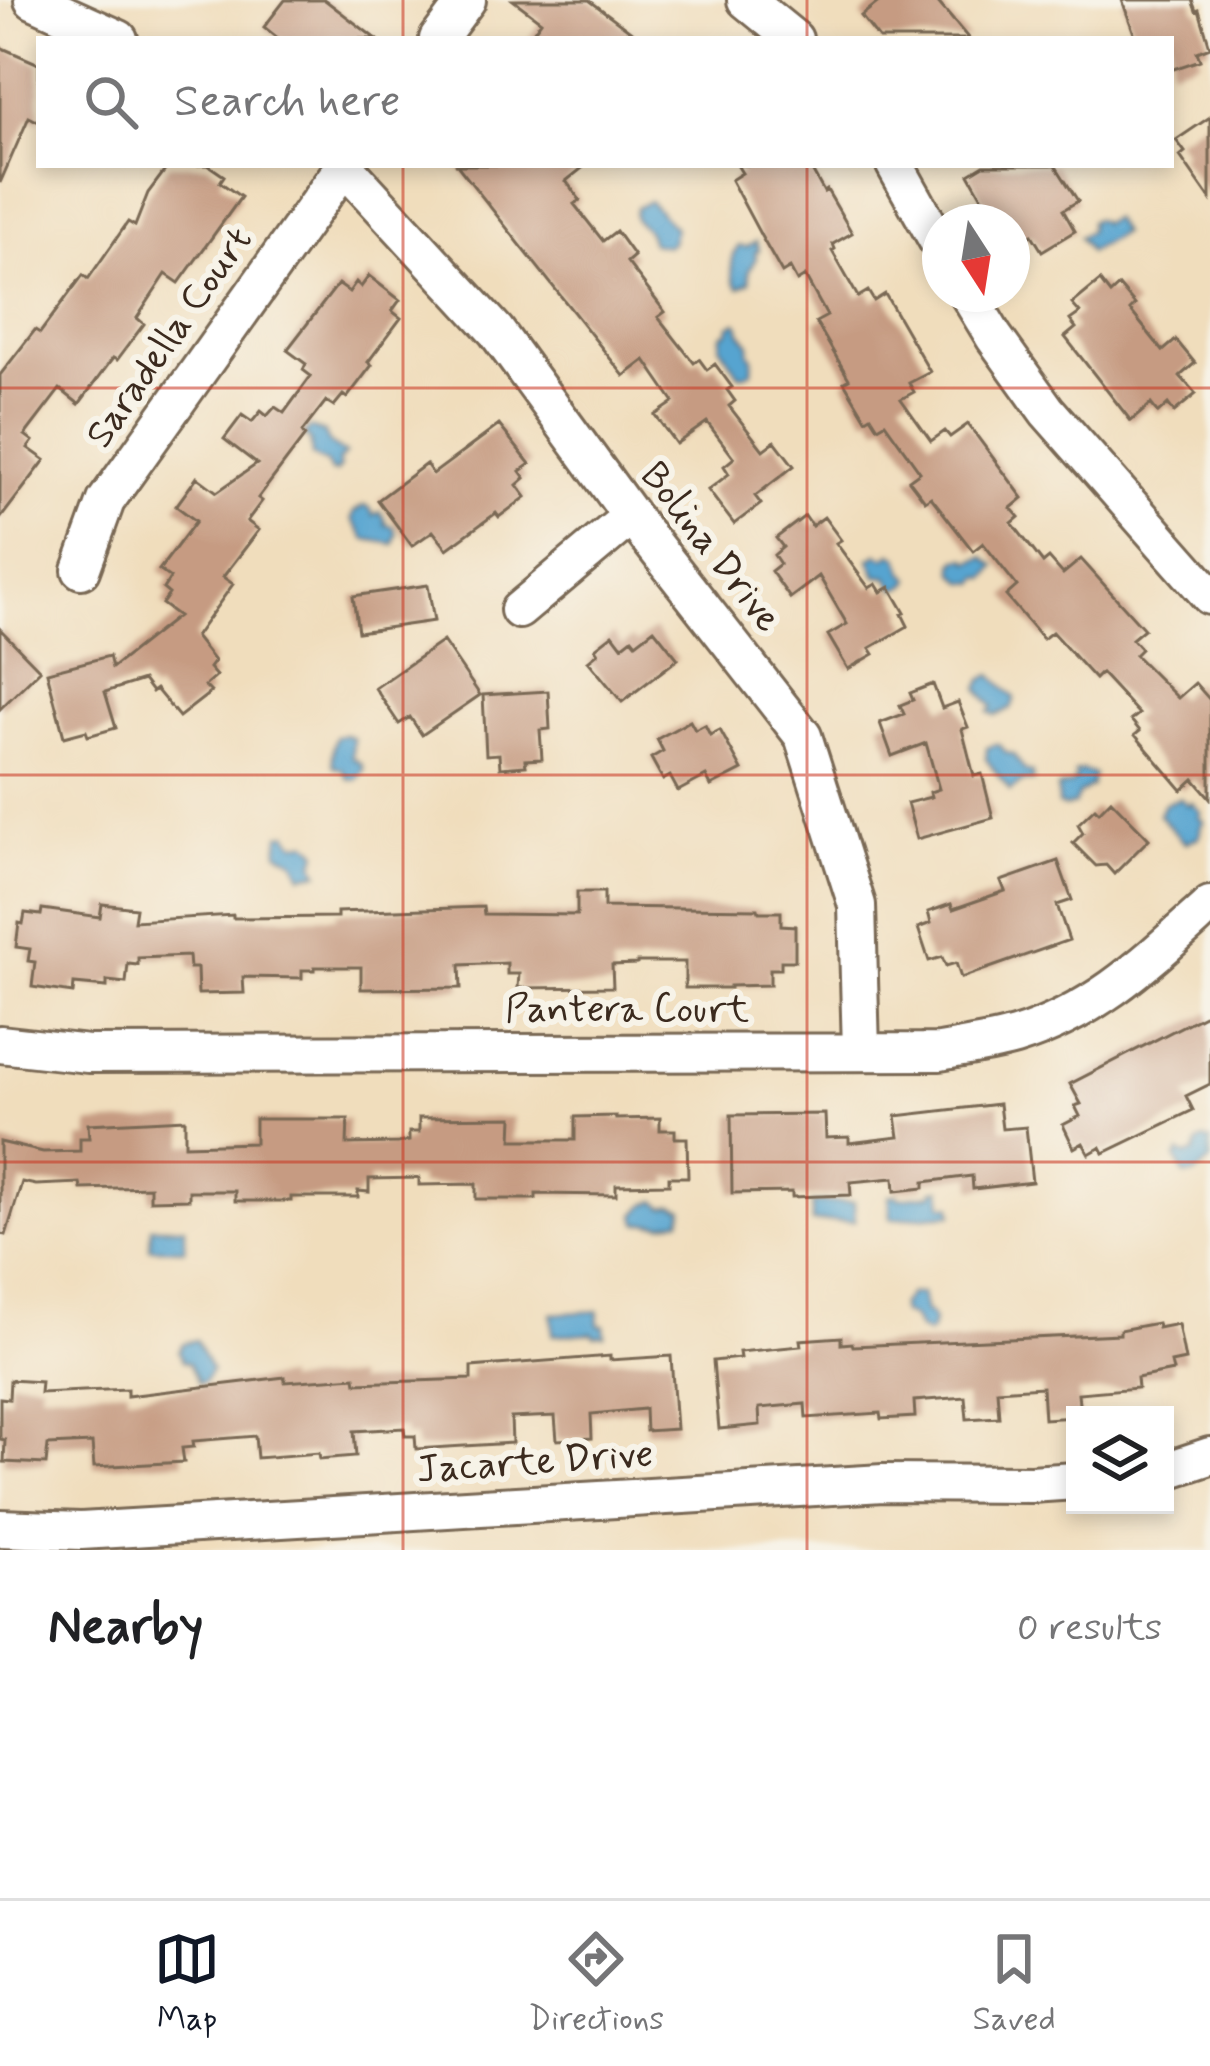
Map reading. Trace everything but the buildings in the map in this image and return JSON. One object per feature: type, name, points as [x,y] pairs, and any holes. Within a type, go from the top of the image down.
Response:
[{"type":"street","points":[[33,0],[112,36]]},
{"type":"street","points":[[440,36],[467,0]]},
{"type":"street","points":[[746,0],[790,36]]},
{"type":"street","name":"Saradella Court","points":[[81,570],[106,501],[342,168]]},
{"type":"street","name":"Bolina Drive","points":[[347,168],[496,331],[631,516],[803,736],[857,905],[861,1051]]},
{"type":"street","points":[[897,168],[922,213]]},
{"type":"street","points":[[979,312],[1047,411],[1210,596]]},
{"type":"street","points":[[519,610],[631,516]]},
{"type":"street","name":"Pantera Court","points":[[0,1044],[112,1054],[940,1052],[1014,1037],[1072,1013],[1129,979],[1210,905]]},
{"type":"street","points":[[1174,1468],[1210,1456]]},
{"type":"street","name":"Jacarte Drive","points":[[0,1528],[142,1528],[883,1483],[1066,1482]]},
{"type":"water","points":[[649,201],[675,228],[666,246],[652,243],[635,219],[636,208]]},
{"type":"water","points":[[1112,218],[1121,233],[1089,252],[1079,237],[1089,231],[1090,221],[1102,223]]},
{"type":"water","points":[[756,242],[759,250],[749,270],[750,282],[739,288],[732,273],[734,255],[739,246]]},
{"type":"water","points":[[737,322],[753,358],[752,371],[746,374],[739,374],[720,345],[722,335]]},
{"type":"water","points":[[310,428],[324,433],[345,454],[336,472],[312,456],[310,440],[304,435]]},
{"type":"water","points":[[364,506],[373,515],[380,512],[385,524],[394,527],[394,544],[365,539],[352,519]]},
{"type":"water","points":[[892,553],[911,579],[896,589],[888,577],[877,576],[870,559]]},
{"type":"water","points":[[984,557],[996,566],[987,578],[965,582],[955,573],[958,559],[970,562]]},
{"type":"water","points":[[992,675],[1015,698],[1011,709],[995,715],[979,689],[983,679]]},
{"type":"water","points":[[337,736],[353,738],[352,757],[364,770],[356,780],[333,764]]},
{"type":"water","points":[[995,744],[1013,754],[1032,773],[1033,781],[1010,791],[986,759],[987,748]]},
{"type":"water","points":[[1081,770],[1094,775],[1091,786],[1079,794],[1074,805],[1058,805],[1058,788],[1072,784],[1074,773]]},
{"type":"water","points":[[1180,798],[1188,805],[1191,802],[1204,822],[1199,837],[1185,843],[1159,815],[1164,804]]},
{"type":"water","points":[[288,833],[295,843],[308,842],[318,852],[319,872],[302,875],[295,861],[278,852],[280,835]]},
{"type":"water","points":[[1204,1140],[1210,1141],[1210,1161],[1195,1174],[1184,1175],[1176,1158],[1180,1153],[1195,1153]]},
{"type":"water","points":[[941,1189],[943,1205],[952,1205],[953,1214],[891,1219],[889,1196],[933,1194]]},
{"type":"water","points":[[656,1201],[684,1209],[681,1220],[638,1223],[636,1215]]},
{"type":"water","points":[[854,1202],[855,1221],[812,1222],[812,1203]]},
{"type":"water","points":[[151,1227],[185,1227],[185,1249],[150,1248]]},
{"type":"water","points":[[910,1294],[921,1294],[925,1312],[933,1321],[927,1334],[912,1317],[901,1313],[901,1304]]},
{"type":"water","points":[[598,1311],[605,1335],[553,1335],[552,1314]]},
{"type":"water","points":[[196,1340],[211,1370],[199,1383],[179,1351],[183,1343]]}]
